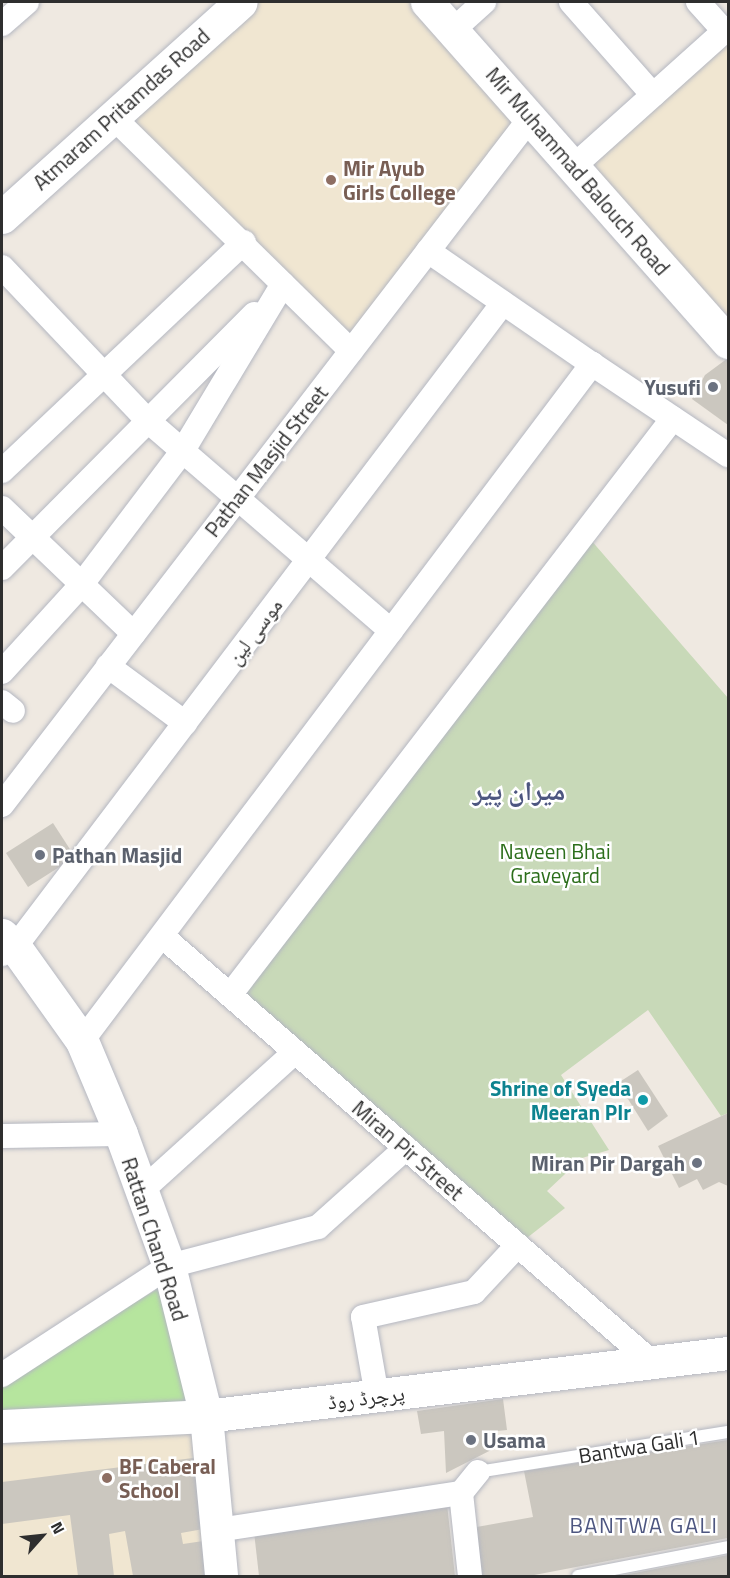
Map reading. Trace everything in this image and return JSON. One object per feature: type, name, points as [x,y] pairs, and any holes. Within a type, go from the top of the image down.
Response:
[{"type":"street","points":[[2,24],[27,2]]},
{"type":"street","name":"Atmaram Pritamdas Road","points":[[2,217],[112,116],[242,2]]},
{"type":"street","name":"Mir Muhammad Balouch Road","points":[[427,2],[729,342]]},
{"type":"street","points":[[453,30],[484,2]]},
{"type":"street","points":[[571,2],[653,95]]},
{"type":"street","points":[[574,166],[727,30],[698,2]]},
{"type":"street","points":[[112,116],[243,242],[351,351]]},
{"type":"street","name":"Pathan Masjid Street","points":[[2,805],[531,117]]},
{"type":"street","points":[[2,471],[243,242]]},
{"type":"street","points":[[428,251],[729,455]]},
{"type":"street","points":[[2,267],[148,421],[391,631]]},
{"type":"street","points":[[2,568],[284,284]]},
{"type":"street","points":[[2,672],[82,584],[182,452],[284,284]]},
{"type":"street","name":"موسی لین","points":[[6,945],[185,723],[503,303]]},
{"type":"street","points":[[82,1041],[592,364]]},
{"type":"street","points":[[230,995],[673,418]]},
{"type":"street","points":[[2,508],[134,634]]},
{"type":"street","points":[[108,666],[185,723]]},
{"type":"street","name":"Miran Pir Street","points":[[162,936],[654,1364]]},
{"type":"street","name":"Rattan Chand Road","points":[[6,945],[82,1041],[121,1134],[139,1193],[169,1266],[206,1416],[221,1576]]},
{"type":"street","points":[[139,1193],[295,1052]]},
{"type":"street","points":[[2,1136],[121,1134]]},
{"type":"street","points":[[2,1375],[169,1266],[318,1227],[406,1148]]},
{"type":"street","points":[[377,1396],[363,1317],[474,1292],[518,1245]]},
{"type":"street","name":"پرچرڈ روڈ","points":[[2,1426],[206,1416],[654,1364],[729,1353]]},
{"type":"street","points":[[218,1530],[461,1493],[478,1472]]},
{"type":"street","points":[[461,1493],[470,1576]]},
{"type":"lane","name":"Bantwa Gali 1","points":[[478,1472],[729,1432]]},
{"type":"lane","points":[[578,1576],[729,1547]]},
{"type":"shaded area","name":"Mir Ayub Girls College","points":[[241,2],[427,2],[531,117],[351,351],[112,116]]},
{"type":"shaded area","points":[[728,28],[728,323],[574,166]]},
{"type":"shaded area","name":"BF Caberal School","points":[[206,1416],[222,1576],[4,1576],[2,1426]]},
{"type":"green space","name":"Naveen Bhai Graveyard","points":[[590,539],[728,698],[728,1113],[721,1116],[648,1010],[561,1075],[609,1150],[582,1158],[547,1191],[565,1208],[518,1245],[230,995]]},
{"type":"green space","points":[[159,1288],[206,1416],[2,1426],[2,1382]]},
{"type":"building","name":"Yusufi","points":[[728,358],[728,425],[692,399],[705,375]]},
{"type":"building","name":"Pathan Masjid","points":[[53,823],[75,857],[28,887],[6,853]]},
{"type":"building","name":"Shrine of Syeda Meeran PIr","points":[[638,1070],[668,1116],[648,1131],[618,1083]]},
{"type":"building","name":"Miran Pir Dargah","points":[[728,1113],[728,1186],[719,1182],[703,1190],[697,1179],[679,1188],[658,1146]]},
{"type":"building","name":"Usama","points":[[503,1399],[507,1430],[497,1431],[499,1446],[446,1473],[444,1431],[421,1434],[417,1411]]},
{"type":"building","points":[[728,1440],[728,1538],[529,1576],[478,1576],[471,1528],[533,1517],[524,1471]]},
{"type":"building","points":[[201,1457],[209,1528],[181,1533],[183,1544],[210,1540],[205,1576],[133,1576],[125,1531],[109,1534],[114,1576],[78,1576],[70,1515],[2,1524],[2,1482]]},
{"type":"building","points":[[447,1504],[455,1576],[259,1576],[254,1532]]},
{"type":"building","points":[[728,1555],[728,1576],[624,1576],[624,1575]]},
{"type":"place","name":"Mir Ayub Girls College","points":[[331,180]]},
{"type":"place","name":"Yusufi","points":[[713,387]]},
{"type":"place","name":"Pathan Masjid","points":[[40,855]]},
{"type":"place","name":"Shrine of Syeda Meeran PIr","points":[[643,1100]]},
{"type":"place","name":"Miran Pir Dargah","points":[[697,1163]]},
{"type":"place","name":"Usama","points":[[471,1440]]},
{"type":"place","name":"BF Caberal School","points":[[107,1478]]},
{"type":"district","name":"میران پیر","points":[[519,790]]},
{"type":"district","name":"BANTWA GALI","points":[[644,1526]]}]
